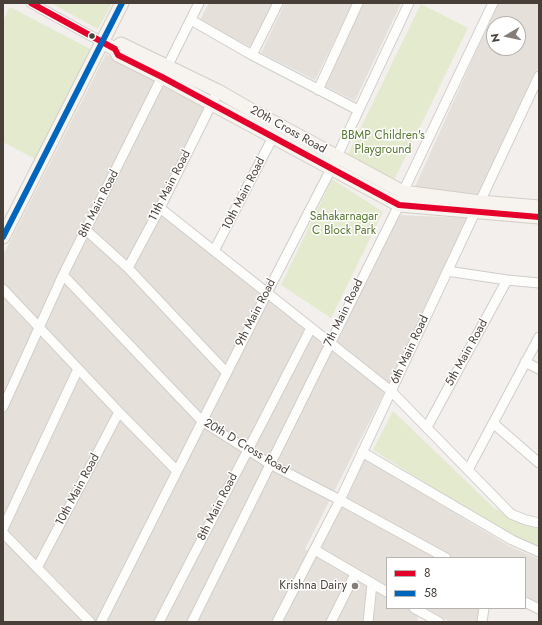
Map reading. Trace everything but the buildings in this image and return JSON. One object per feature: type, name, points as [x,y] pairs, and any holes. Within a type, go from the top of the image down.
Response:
[{"type":"street","name":"20th Cross Road","points":[[31,3],[115,49],[118,55],[218,90],[334,162],[399,205],[539,207]]},
{"type":"street","points":[[3,237],[122,3]]},
{"type":"street","name":"8th Main Road","points":[[3,407],[63,275],[199,3]]},
{"type":"street","points":[[252,55],[278,3]]},
{"type":"street","points":[[318,90],[358,3]]},
{"type":"street","name":"9th Main Road","points":[[101,622],[226,372],[334,162],[409,3]]},
{"type":"street","name":"7th Main Road","points":[[192,622],[399,205],[403,192],[493,3]]},
{"type":"street","points":[[191,20],[252,55],[358,110]]},
{"type":"street","name":"20th Cross Road","points":[[165,72],[211,103],[273,136],[403,192],[539,217]]},
{"type":"street","name":"6th Main Road","points":[[277,622],[340,500],[539,76]]},
{"type":"street","name":"11th Main Road","points":[[128,268],[160,208],[218,90]]},
{"type":"street","name":"10th Main Road","points":[[214,251],[273,136]]},
{"type":"street","points":[[160,208],[391,391],[511,514],[539,523]]},
{"type":"street","points":[[86,230],[128,268],[226,372]]},
{"type":"street","points":[[447,271],[539,283]]},
{"type":"street","name":"20th D Cross Road","points":[[63,275],[202,421],[270,464],[340,500],[444,557]]},
{"type":"street","name":"5th Main Road","points":[[427,427],[507,280]]},
{"type":"street","points":[[3,289],[78,370],[177,471]]},
{"type":"street","name":"8th Main Road","points":[[159,622],[311,328]]},
{"type":"street","points":[[468,470],[539,337]]},
{"type":"street","points":[[526,362],[539,370]]},
{"type":"street","points":[[3,529],[78,370]]},
{"type":"street","name":"10th Main Road","points":[[37,568],[119,412]]},
{"type":"street","points":[[493,423],[539,463]]},
{"type":"street","points":[[362,452],[512,540],[539,552]]},
{"type":"street","points":[[3,533],[90,622]]},
{"type":"street","points":[[315,550],[386,591]]},
{"type":"street","points":[[331,622],[355,574]]},
{"type":"street","points":[[368,622],[372,584]]},
{"type":"street","points":[[526,602],[539,609]]},
{"type":"street","points":[[482,622],[484,609]]},
{"type":"street","points":[[418,610],[420,622]]},
{"type":"street","points":[[418,610],[439,622]]},
{"type":"shaded area","points":[[209,3],[275,3],[253,48],[199,22]]},
{"type":"shaded area","points":[[285,3],[353,3],[315,80],[261,53]]},
{"type":"shaded area","points":[[362,3],[401,3],[355,101],[323,85]]},
{"type":"shaded area","points":[[498,3],[539,3],[539,66],[477,198],[414,189],[486,30],[486,56],[526,56],[526,16],[492,16]]},
{"type":"shaded area","points":[[106,54],[207,108],[157,208],[385,391],[305,549],[370,586],[366,622],[3,622],[3,255]]},
{"type":"shaded area","points":[[397,215],[469,218],[391,386],[337,343]]},
{"type":"shaded area","points":[[364,458],[509,546],[539,559],[539,606],[526,599],[526,557],[450,557],[344,499]]},
{"type":"shaded area","points":[[342,506],[435,557],[386,557],[386,585],[319,548]]},
{"type":"shaded area","points":[[377,589],[386,594],[386,609],[410,609],[418,614],[417,622],[373,622]]},
{"type":"shaded area","points":[[427,609],[480,609],[479,622],[450,622]]},
{"type":"green space","points":[[51,3],[112,3],[98,29]]},
{"type":"green space","name":"BBMP Children's Playground","points":[[421,4],[468,28],[394,180],[347,156]]},
{"type":"green space","points":[[10,7],[92,50],[35,159],[3,142],[3,21]]},
{"type":"green space","name":"Sahakarnagar C Block Park","points":[[332,179],[383,212],[331,318],[281,285]]},
{"type":"green space","points":[[393,411],[494,508],[528,525],[539,527],[539,547],[518,538],[472,512],[373,450]]},
{"type":"transit line","name":"8","points":[[31,3],[115,49],[118,55],[162,77],[399,205],[539,217]]},
{"type":"transit line","name":"58","points":[[3,237],[122,3]]},
{"type":"place","name":"Krishna Dairy","points":[[355,586]]}]
